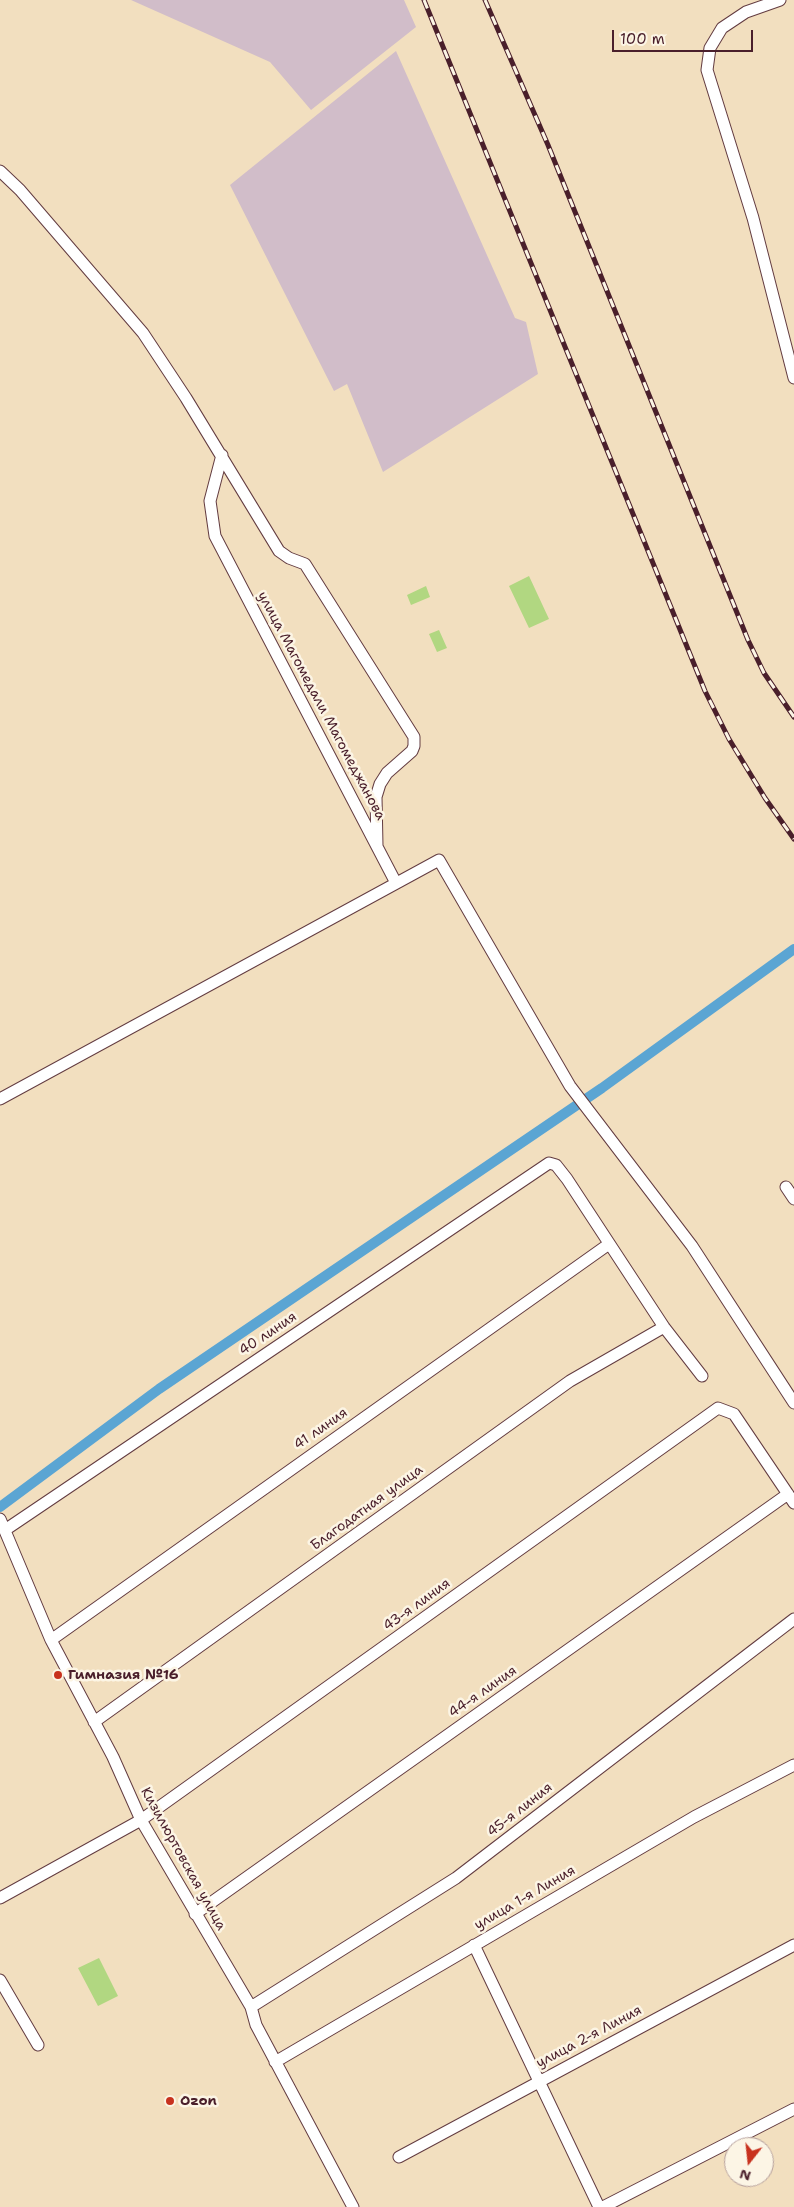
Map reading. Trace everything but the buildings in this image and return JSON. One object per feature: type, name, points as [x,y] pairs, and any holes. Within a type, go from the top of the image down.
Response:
[{"type":"street","points":[[780,0],[746,12],[722,28],[710,48],[707,70],[753,218],[794,378]]},
{"type":"street","points":[[0,171],[20,190],[143,333],[222,455],[280,552],[289,558],[305,564],[414,737],[412,751],[387,773],[380,784],[376,797],[377,846]]},
{"type":"street","name":"улица Магомедали Магомеджановa","points":[[222,455],[210,501],[215,536],[396,883]]},
{"type":"street","points":[[0,1099],[439,860],[570,1086],[692,1246],[794,1403]]},
{"type":"street","name":"40 линия","points":[[2,1523],[549,1163],[556,1165],[609,1244]]},
{"type":"street","points":[[786,1187],[794,1199]]},
{"type":"street","points":[[609,1244],[664,1327],[702,1376]]},
{"type":"street","name":"41 линия","points":[[51,1640],[609,1244]]},
{"type":"street","name":"Благодатная улица","points":[[94,1722],[570,1381],[664,1327]]},
{"type":"street","name":"43-я линия","points":[[0,1898],[141,1820],[718,1408],[734,1414],[791,1499]]},
{"type":"street","name":"44-я линия","points":[[195,1914],[791,1499]]},
{"type":"street","name":"Кизилюртовская улица","points":[[2,1523],[51,1640],[113,1757],[141,1820],[195,1914],[252,2007],[256,2025],[353,2207]]},
{"type":"street","name":"45-я линия","points":[[252,2007],[456,1878],[794,1618]]},
{"type":"street","name":"улица 1-я Линия","points":[[275,2062],[694,1817],[794,1765]]},
{"type":"street","points":[[474,1945],[599,2207]]},
{"type":"street","name":"улица 2-я Линия","points":[[399,2157],[539,2080],[794,1946]]},
{"type":"street","points":[[0,1980],[38,2044]]},
{"type":"street","points":[[603,2207],[794,2109]]},
{"type":"shaded area","points":[[131,0],[404,0],[416,27],[311,110],[270,62]]},
{"type":"shaded area","points":[[396,51],[515,318],[526,322],[538,374],[383,472],[347,384],[334,391],[230,185]]},
{"type":"green space","points":[[529,576],[549,619],[529,628],[509,586]]},
{"type":"green space","points":[[426,586],[430,597],[411,605],[407,595]]},
{"type":"green space","points":[[439,630],[447,648],[437,652],[429,634]]},
{"type":"green space","points":[[99,1958],[118,1996],[98,2006],[78,1968]]},
{"type":"waterway","points":[[0,1507],[159,1389],[602,1088],[794,949]]},
{"type":"railway","points":[[424,0],[705,691],[729,739],[765,798],[794,839]]},
{"type":"railway","points":[[485,0],[548,145],[748,640],[764,673],[794,717]]},
{"type":"place","name":"Гимназия №16","points":[[58,1675]]},
{"type":"place","name":"Ozon","points":[[170,2101]]}]
